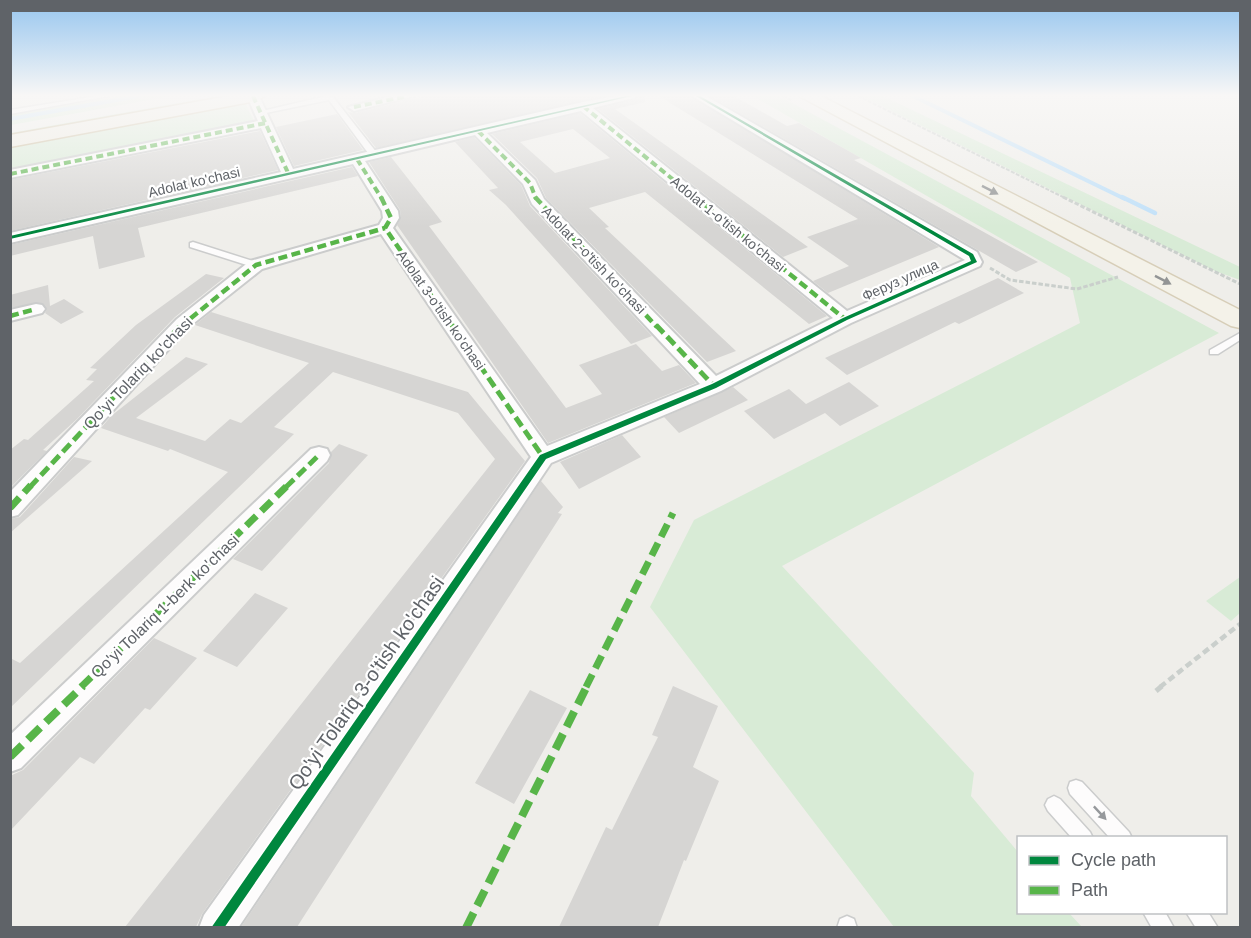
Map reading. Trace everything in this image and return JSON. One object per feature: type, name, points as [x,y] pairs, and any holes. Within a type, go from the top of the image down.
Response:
[{"type":"main road","points":[[892,140],[1240,320]]},
{"type":"main road","points":[[924,140],[1240,299]]},
{"type":"street","points":[[10,174],[137,140]]},
{"type":"street","points":[[273,140],[289,175]]},
{"type":"street","name":"Adolat ko'chasi","points":[[10,238],[440,140]]},
{"type":"street","name":"Adolat 2-o'tish ko'chasi","points":[[487,140],[530,183],[537,201],[714,386]]},
{"type":"street","name":"Adolat 1-o'tish ko'chasi","points":[[625,140],[845,319]]},
{"type":"street","name":"Феруз улица","points":[[543,457],[714,386],[845,319],[974,262],[974,259],[772,140]]},
{"type":"street","points":[[366,157],[390,211],[391,218],[385,228]]},
{"type":"street","name":"Qo'yi Tolariq ko'chasi","points":[[10,508],[183,323],[256,265],[385,228]]},
{"type":"street","name":"Adolat 3-o'tish ko'chasi","points":[[385,228],[543,457]]},
{"type":"street","points":[[10,316],[36,309]]},
{"type":"street","name":"Qo'yi Tolariq 1-berk ko'chasi","points":[[10,757],[319,455]]},
{"type":"street","name":"Qo'yi Tolariq 3-o'tish ko'chasi","points":[[217,927],[543,457]]},
{"type":"lane","points":[[356,140],[366,157]]},
{"type":"lane","points":[[193,245],[256,265]]},
{"type":"lane","points":[[1214,352],[1240,336]]},
{"type":"lane","points":[[1076,788],[1123,836]]},
{"type":"lane","points":[[1054,805],[1083,836]]},
{"type":"lane","points":[[1154,914],[1166,927]]},
{"type":"lane","points":[[1196,914],[1209,927]]},
{"type":"path","points":[[947,140],[1240,284]]},
{"type":"path","points":[[974,259],[1010,280],[1077,289],[1119,276]]},
{"type":"path","points":[[1156,691],[1240,624]]},
{"type":"green space","points":[[54,140],[170,140],[11,171],[11,148]]},
{"type":"green space","points":[[829,140],[860,140],[1219,333],[782,566],[974,773],[971,796],[1017,851],[1017,914],[1070,914],[1082,927],[894,927],[650,607],[694,520],[1080,323],[1070,278]]},
{"type":"green space","points":[[950,140],[974,140],[1240,267],[1240,280],[1215,271]]},
{"type":"green space","points":[[1240,577],[1240,613],[1231,621],[1206,601]]},
{"type":"building","points":[[215,140],[264,140],[278,170],[10,231],[10,180]]},
{"type":"building","points":[[282,140],[356,140],[363,150],[294,166]]},
{"type":"building","points":[[370,140],[412,140],[376,148]]},
{"type":"building","points":[[477,140],[521,185],[530,206],[652,336],[631,344],[506,205],[489,190],[498,188],[455,142]]},
{"type":"building","points":[[498,140],[529,140],[520,142],[555,173],[610,158],[587,140],[613,140],[827,316],[809,324],[645,192],[589,208],[609,227],[605,228],[736,351],[707,362],[546,198],[537,178]]},
{"type":"building","points":[[636,140],[658,140],[808,247],[783,257]]},
{"type":"building","points":[[730,140],[762,140],[939,247],[828,293],[813,281],[849,266],[807,237],[858,219]]},
{"type":"building","points":[[786,140],[829,140],[861,158],[854,160],[1038,262],[1016,272]]},
{"type":"building","points":[[391,157],[442,222],[429,226],[566,408],[602,394],[579,365],[636,344],[662,371],[679,365],[696,383],[548,443],[397,225],[401,218],[400,210],[369,162]]},
{"type":"building","points":[[352,167],[358,176],[138,228],[145,257],[99,269],[93,236],[10,256],[10,245]]},
{"type":"building","points":[[206,274],[224,278],[175,317],[77,419],[43,450],[47,451],[10,488],[10,450],[24,439],[28,440],[94,381],[86,380],[97,369],[90,368],[136,325]]},
{"type":"building","points":[[998,278],[1024,293],[959,324],[955,322],[847,375],[825,358]]},
{"type":"building","points":[[48,285],[50,306],[64,299],[84,312],[61,324],[45,313],[47,309],[42,303],[10,308],[10,295]]},
{"type":"building","points":[[211,312],[468,392],[525,461],[202,914],[196,927],[125,927],[495,459],[458,413],[333,372],[274,427],[294,434],[10,708],[10,658],[20,663],[228,472],[170,449],[168,451],[101,428],[111,416],[186,357],[208,364],[136,418],[205,441],[230,419],[241,423],[309,363],[195,325]]},
{"type":"building","points":[[849,382],[879,406],[840,426],[825,413],[774,439],[744,411],[789,389],[806,404]]},
{"type":"building","points":[[733,387],[748,400],[679,433],[664,417]]},
{"type":"building","points":[[622,435],[641,457],[579,489],[560,462]]},
{"type":"building","points":[[339,444],[368,455],[262,571],[233,559],[329,463],[331,452]]},
{"type":"building","points":[[74,457],[92,461],[10,533],[10,519],[20,517]]},
{"type":"building","points":[[541,481],[563,507],[558,513],[562,514],[297,927],[241,927]]},
{"type":"building","points":[[255,593],[288,608],[237,667],[203,651]]},
{"type":"building","points":[[154,638],[197,658],[150,710],[145,708],[94,764],[80,757],[10,831],[10,776],[23,770]]},
{"type":"building","points":[[673,686],[718,706],[693,767],[719,781],[686,861],[684,860],[658,927],[559,927],[606,827],[612,830],[658,737],[652,735]]},
{"type":"building","points":[[530,690],[567,708],[514,804],[475,783]]},
{"type":"waterway","points":[[1003,140],[1125,199]]},
{"type":"waterway","points":[[1122,197],[1155,213]]},
{"type":"marked path","points":[[10,174],[182,140]]},
{"type":"marked path","points":[[273,140],[289,175]]},
{"type":"marked path","points":[[487,140],[530,183],[537,201],[714,386]]},
{"type":"marked path","points":[[625,140],[845,319]]},
{"type":"marked path","points":[[357,159],[390,211],[391,218],[385,228],[543,457]]},
{"type":"marked path","points":[[10,508],[183,323],[256,265],[385,228]]},
{"type":"marked path","points":[[10,316],[36,309]]},
{"type":"marked path","points":[[10,757],[319,455]]},
{"type":"marked path","points":[[466,928],[673,513]]},
{"type":"cycle path","points":[[10,238],[439,140]]},
{"type":"cycle path","points":[[217,928],[543,457],[714,386],[845,319],[974,262],[971,255],[773,140]]}]
